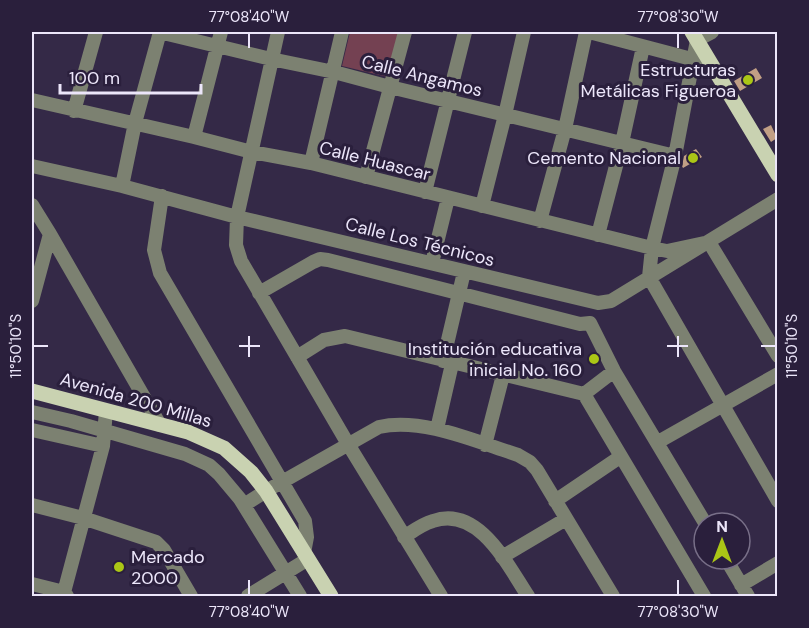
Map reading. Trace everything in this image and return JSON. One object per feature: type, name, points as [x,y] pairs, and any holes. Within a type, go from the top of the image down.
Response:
[{"type":"main road","points":[[694,36],[777,174]]},
{"type":"main road","name":"Avenida 200 Millas","points":[[32,391],[188,432],[213,441],[237,457],[266,491],[330,597]]},
{"type":"street","points":[[74,111],[96,32]]},
{"type":"street","points":[[122,186],[135,123],[160,32]]},
{"type":"street","name":"Calle Angamos","points":[[160,32],[334,72],[675,156]]},
{"type":"street","points":[[194,137],[221,32]]},
{"type":"street","points":[[278,32],[237,217],[236,245],[241,261],[441,597]]},
{"type":"street","points":[[311,164],[342,32]]},
{"type":"street","points":[[366,177],[405,32]]},
{"type":"street","points":[[425,192],[465,32]]},
{"type":"street","points":[[482,206],[524,32]]},
{"type":"street","points":[[540,221],[588,32],[711,64]]},
{"type":"street","points":[[712,32],[694,36],[694,60],[675,156],[652,248],[649,277],[777,501]]},
{"type":"street","points":[[598,235],[622,143],[643,47]]},
{"type":"street","name":"Calle Huascar","points":[[32,100],[366,177],[652,248],[667,251],[709,242]]},
{"type":"street","name":"Calle Los Técnicos","points":[[32,166],[598,303]]},
{"type":"street","points":[[162,196],[154,250],[160,273],[305,521],[306,556],[286,573],[248,597]]},
{"type":"street","points":[[432,263],[448,198]]},
{"type":"street","points":[[260,293],[320,259],[580,324],[590,323],[596,318],[598,303],[611,301],[777,199]]},
{"type":"street","points":[[32,205],[160,425]]},
{"type":"street","points":[[32,301],[50,234]]},
{"type":"street","points":[[709,242],[777,356]]},
{"type":"street","points":[[437,429],[464,272]]},
{"type":"street","points":[[590,323],[614,371],[698,511]]},
{"type":"street","points":[[297,357],[324,340],[345,336],[584,394],[704,597]]},
{"type":"street","points":[[584,394],[614,371]]},
{"type":"street","points":[[658,442],[777,374]]},
{"type":"street","points":[[485,445],[503,375]]},
{"type":"street","points":[[32,584],[64,595],[103,446],[106,411]]},
{"type":"street","points":[[32,412],[185,454],[202,461],[219,474],[244,506],[300,597]]},
{"type":"street","points":[[244,506],[266,491],[379,427],[390,424],[437,429],[518,455],[530,462],[613,597]]},
{"type":"street","points":[[32,430],[103,446]]},
{"type":"street","points":[[188,432],[202,461]]},
{"type":"street","points":[[555,501],[620,458]]},
{"type":"street","points":[[32,505],[83,518],[156,542],[164,550],[191,597]]},
{"type":"street","points":[[502,557],[566,519]]},
{"type":"street","points":[[404,537],[434,520],[466,522],[476,526],[502,557],[528,597]]},
{"type":"street","points":[[733,571],[744,591],[777,563]]},
{"type":"shaded area","points":[[350,32],[398,32],[388,77],[342,66]]},
{"type":"building","name":"Estructuras Metálicas Figueroa","points":[[756,68],[762,78],[740,91],[734,81]]},
{"type":"building","points":[[771,125],[777,138],[771,142],[763,129]]},
{"type":"building","points":[[696,149],[702,157],[683,168],[684,156]]},
{"type":"place","name":"Estructuras Metálicas Figueroa","points":[[748,80]]},
{"type":"place","name":"Cemento Nacional","points":[[693,158]]},
{"type":"place","name":"Institución educativa inicial No. 160","points":[[594,359]]},
{"type":"place","name":"Mercado 2000","points":[[119,567]]}]
